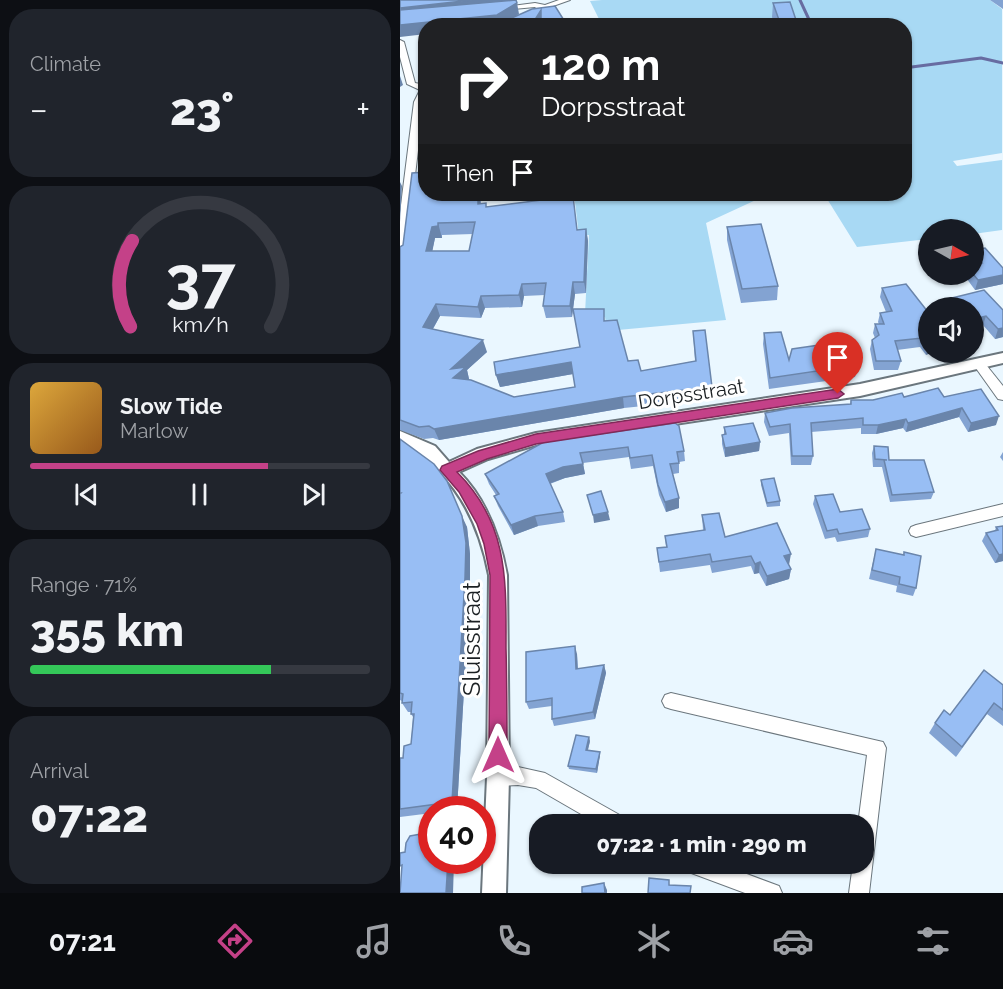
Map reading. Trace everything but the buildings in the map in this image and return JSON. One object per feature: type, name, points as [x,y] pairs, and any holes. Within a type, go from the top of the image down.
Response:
[{"type":"street","points":[[521,16],[566,0]]},
{"type":"street","points":[[492,9],[535,4],[546,7]]},
{"type":"street","points":[[400,42],[411,84],[418,86]]},
{"type":"street","points":[[400,257],[413,175],[418,102]]},
{"type":"street","name":"Dorpsstraat","points":[[447,470],[483,454],[536,439],[860,390],[1003,358]]},
{"type":"street","points":[[979,364],[1003,396]]},
{"type":"street","points":[[400,437],[428,451],[447,470]]},
{"type":"street","name":"Sluisstraat","points":[[447,470],[464,488],[484,523],[492,544],[498,575],[498,777],[494,893]]},
{"type":"street","points":[[916,531],[1003,510]]},
{"type":"street","points":[[672,701],[877,748],[869,814]]},
{"type":"street","points":[[498,777],[518,776],[539,779],[599,814]]},
{"type":"street","points":[[720,874],[772,893]]},
{"type":"street","points":[[859,893],[862,874]]},
{"type":"shaded area","points":[[990,0],[1002,9],[1002,153],[953,161],[957,166],[1002,160],[1002,230],[984,232],[984,219],[918,219],[918,240],[857,247],[828,201],[912,201],[912,18],[598,18],[590,1]]},
{"type":"shaded area","points":[[575,201],[754,201],[706,223],[726,320],[607,331],[605,317],[585,314],[589,235],[579,236]]},
{"type":"waterway","points":[[800,0],[808,18]]},
{"type":"waterway","points":[[912,67],[981,58],[1003,63]]},
{"type":"route","points":[[498,755],[498,575],[492,544],[484,523],[464,488],[447,470],[483,454],[536,439],[838,394]]}]
